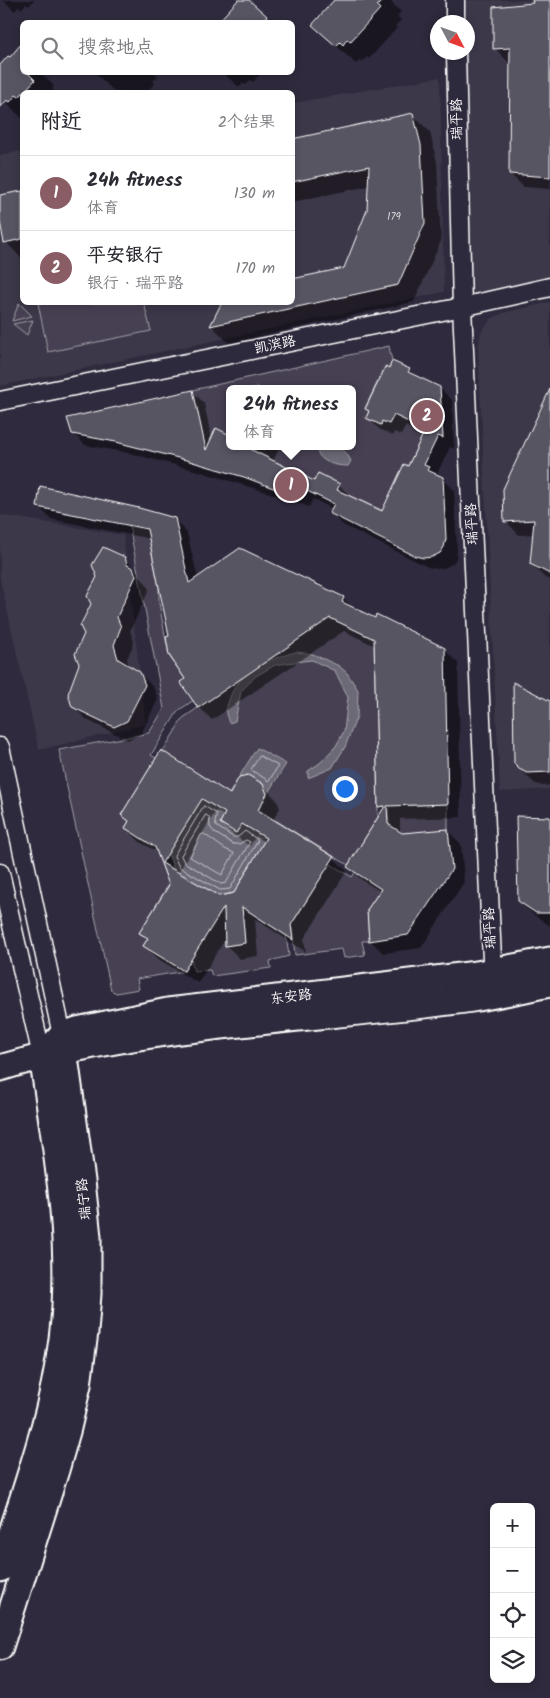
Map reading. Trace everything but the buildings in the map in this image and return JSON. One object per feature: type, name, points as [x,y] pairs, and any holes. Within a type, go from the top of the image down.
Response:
[{"type":"street","points":[[455,0],[455,15]]},
{"type":"street","name":"瑞平路","points":[[456,60],[462,307],[494,983]]},
{"type":"street","name":"凯滨路","points":[[0,402],[462,307],[550,287]]},
{"type":"street","name":"瑞宁路","points":[[0,747],[82,1180],[88,1238],[88,1294],[78,1385],[68,1428],[0,1647]]},
{"type":"street","name":"瑞宁路","points":[[0,873],[56,1048],[65,1293],[62,1338],[46,1422],[0,1569]]},
{"type":"street","name":"东安路","points":[[0,1068],[56,1048],[90,1045],[181,1030],[473,999],[494,983],[550,960]]},
{"type":"street","name":"东安路","points":[[494,983],[550,984]]},
{"type":"shaded area","points":[[464,0],[550,0],[550,277],[470,296],[465,60],[475,60],[475,15],[464,15]]},
{"type":"shaded area","points":[[440,77],[444,292],[0,386],[0,155],[20,151],[20,305],[295,305],[295,103]]},
{"type":"shaded area","points":[[550,302],[550,789],[500,792],[478,349],[481,332],[491,319],[503,313]]},
{"type":"shaded area","points":[[19,303],[32,316],[12,321]]},
{"type":"shaded area","points":[[38,305],[144,305],[151,331],[48,352]]},
{"type":"shaded area","points":[[33,320],[27,335],[13,324]]},
{"type":"shaded area","points":[[389,346],[392,361],[389,368],[385,366],[365,408],[369,411],[366,418],[380,425],[382,421],[389,424],[394,415],[425,430],[408,466],[404,464],[386,512],[341,492],[331,502],[339,484],[318,473],[309,491],[307,477],[252,450],[356,450],[356,385],[226,385],[226,433],[216,429],[199,464],[189,461],[202,435],[193,390]]},
{"type":"shaded area","points":[[0,515],[123,535],[146,724],[39,750],[0,579]]},
{"type":"shaded area","points":[[129,525],[147,529],[159,587],[159,603],[169,656],[185,679],[181,682],[207,691],[178,711],[151,755],[186,777],[151,766],[121,815],[129,821],[125,828],[150,844],[155,837],[158,855],[166,877],[180,882],[169,884],[139,933],[148,938],[143,946],[184,960],[185,971],[137,979],[139,989],[116,993],[111,990],[59,750],[149,733],[164,709]]},
{"type":"shaded area","points":[[330,618],[374,639],[378,817],[348,865],[277,821],[252,821],[267,794],[263,784],[248,775],[239,777],[225,801],[163,751],[183,718]]},
{"type":"shaded area","points":[[386,781],[401,800],[402,806],[448,804],[448,829],[391,853]]},
{"type":"shaded area","points":[[322,859],[352,877],[364,859],[381,889],[367,910],[369,941],[362,941],[365,955],[344,958],[342,949],[295,955],[292,928],[282,923],[288,914],[296,918],[326,870]]},
{"type":"shaded area","points":[[224,907],[225,946],[245,943],[242,907],[286,935],[289,956],[270,961],[271,968],[212,976],[210,970],[194,971],[191,959]]},
{"type":"water","points":[[343,450],[351,461],[348,466],[338,465],[323,459],[317,451]]},
{"type":"water","points":[[296,652],[313,654],[339,666],[347,673],[358,690],[357,716],[345,747],[332,768],[308,778],[308,771],[320,763],[336,746],[344,731],[348,697],[335,671],[312,660],[275,665],[256,676],[241,691],[235,721],[229,723],[226,713],[233,690],[247,674],[275,658]]},
{"type":"water","points":[[257,748],[286,764],[267,794],[263,784],[239,777]]},
{"type":"water","points":[[202,799],[225,813],[220,823],[236,833],[242,824],[266,838],[234,893],[219,896],[174,870],[168,854]]},
{"type":"place","name":"平安银行","points":[[427,416]]},
{"type":"place","name":"24h fitness","points":[[291,485]]}]
